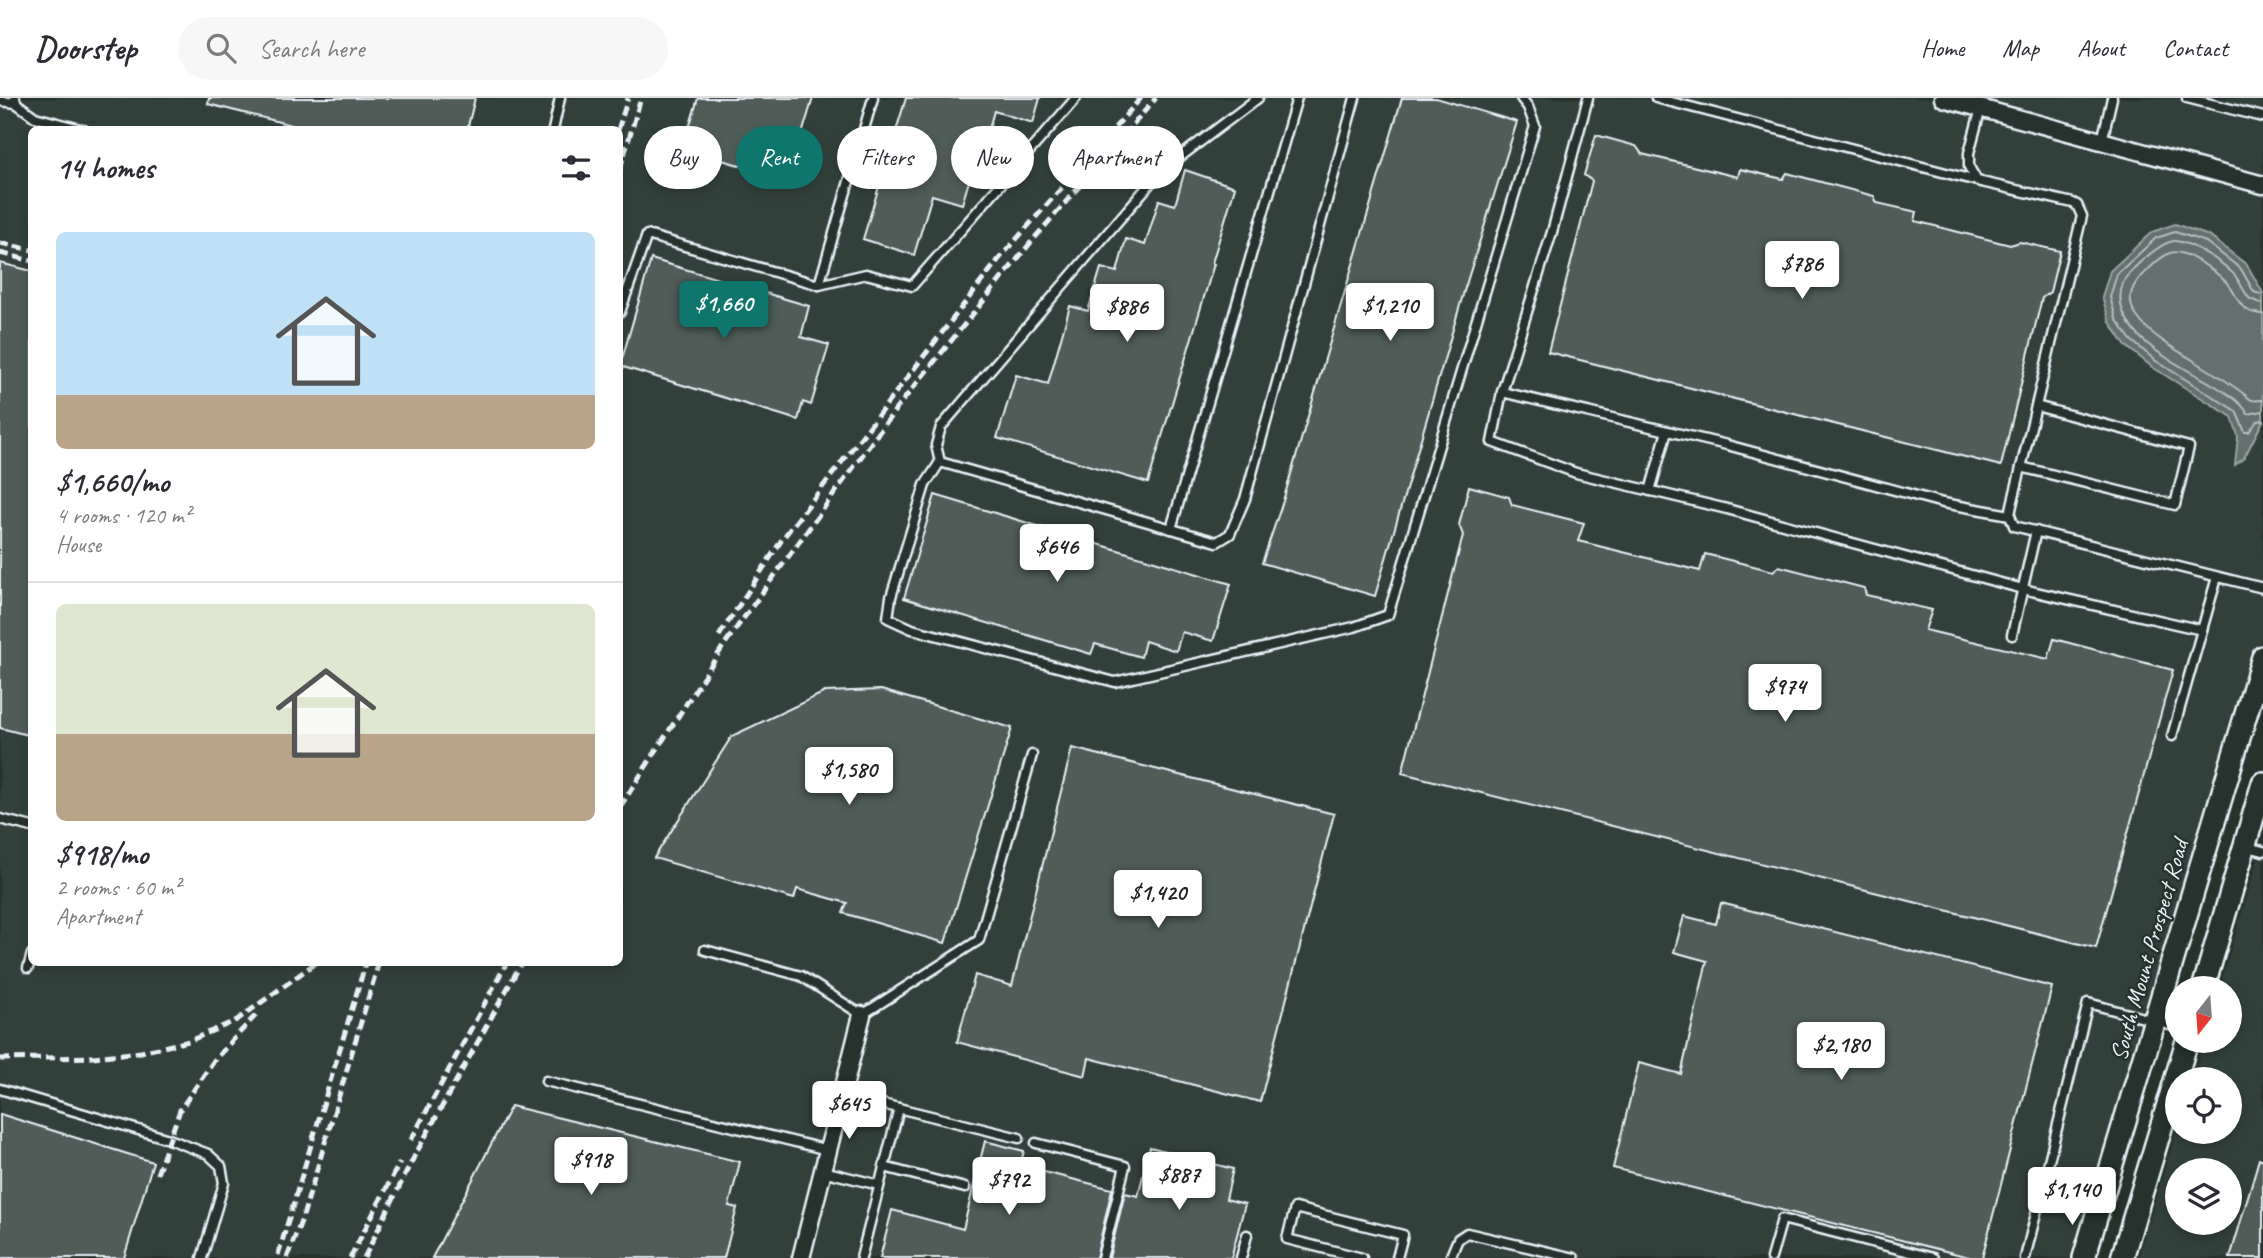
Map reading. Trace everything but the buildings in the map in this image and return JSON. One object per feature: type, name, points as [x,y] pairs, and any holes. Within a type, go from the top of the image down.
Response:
[{"type":"main road","name":"South Mount Prospect Road","points":[[2084,1258],[2263,657]]},
{"type":"main road","points":[[2208,976],[2254,848],[2263,783]]},
{"type":"main road","points":[[2122,1258],[2183,1054]]},
{"type":"street","points":[[1943,98],[2263,185]]},
{"type":"street","points":[[801,1258],[862,1015]]},
{"type":"lane","points":[[554,126],[560,98]]},
{"type":"lane","points":[[819,285],[873,98]]},
{"type":"lane","points":[[623,303],[647,235],[819,285],[866,274],[912,286],[1076,98]]},
{"type":"lane","points":[[1258,98],[1160,172],[941,427],[936,444],[940,462],[925,485],[891,597],[888,618],[912,629],[1115,682],[1354,627],[1388,615],[1535,127],[1529,102],[1521,98]]},
{"type":"lane","points":[[1171,529],[1297,98]]},
{"type":"lane","points":[[940,462],[1217,541],[1230,534],[1245,499],[1355,98]]},
{"type":"lane","points":[[1588,98],[1552,232],[1502,392],[1492,442],[1576,473],[1727,509],[2023,589],[2202,630]]},
{"type":"lane","points":[[1656,98],[2077,205],[2082,215],[2010,515],[2014,526],[2263,588]]},
{"type":"lane","points":[[2102,141],[2112,98]]},
{"type":"lane","points":[[2187,98],[2263,117]]},
{"type":"lane","points":[[0,101],[15,101],[35,117],[69,126]]},
{"type":"lane","points":[[1977,181],[1969,167],[1969,153],[1981,108]]},
{"type":"lane","points":[[1502,392],[1667,430],[1943,503],[2010,515]]},
{"type":"lane","points":[[2021,467],[2175,505],[2189,447],[2036,406]]},
{"type":"lane","points":[[1650,491],[1667,430]]},
{"type":"lane","points":[[2012,635],[2036,531]]},
{"type":"lane","points":[[2172,736],[2217,577]]},
{"type":"lane","points":[[705,950],[801,976],[862,1015],[979,940],[1032,755]]},
{"type":"lane","points":[[0,819],[28,826]]},
{"type":"lane","points":[[2025,1258],[2088,1003],[2165,1024]]},
{"type":"lane","points":[[546,1081],[828,1150]]},
{"type":"lane","points":[[0,1089],[169,1139],[208,1154],[221,1166],[224,1183],[202,1258]]},
{"type":"lane","points":[[842,1094],[1019,1138]]},
{"type":"lane","points":[[861,1258],[899,1108]]},
{"type":"lane","points":[[1036,1143],[1125,1166],[1102,1258]]},
{"type":"lane","points":[[884,1167],[965,1188]]},
{"type":"lane","points":[[823,1171],[879,1185]]},
{"type":"lane","points":[[1362,1258],[1287,1239],[1295,1208],[1403,1235],[1397,1258]]},
{"type":"lane","points":[[1772,1258],[1782,1219],[1933,1258]]},
{"type":"lane","points":[[1450,1258],[1458,1239],[1467,1233],[1574,1258]]},
{"type":"lane","points":[[1241,1258],[1247,1235]]},
{"type":"shaded area","points":[[0,98],[2263,98],[2263,634],[2077,1258],[0,1258]]},
{"type":"shaded area","points":[[2263,843],[2263,1258],[2138,1258],[2165,1169],[2165,1235],[2242,1235],[2242,1158],[2168,1158],[2172,1144],[2242,1144],[2242,1067],[2196,1067],[2200,1054],[2242,1054],[2242,976],[2223,976]]},
{"type":"water","points":[[2175,224],[2209,236],[2247,265],[2263,293],[2263,421],[2244,458],[2235,465],[2238,436],[2232,417],[2152,367],[2125,345],[2110,322],[2102,297],[2110,271],[2152,232]]},
{"type":"railway","points":[[619,126],[628,98]]},
{"type":"railway","points":[[623,159],[641,98]]},
{"type":"railway","points":[[719,636],[783,538],[999,259],[1141,98]]},
{"type":"railway","points":[[623,802],[724,645],[896,409],[1032,241],[1156,98]]},
{"type":"railway","points":[[0,243],[28,249]]},
{"type":"railway","points":[[0,253],[28,260]]},
{"type":"railway","points":[[0,1059],[93,1057],[141,1052],[189,1041],[237,1020],[311,966]]},
{"type":"railway","points":[[278,1255],[365,966]]},
{"type":"railway","points":[[287,1258],[303,1216],[378,966]]},
{"type":"railway","points":[[411,1140],[505,966]]},
{"type":"railway","points":[[364,1258],[414,1157],[520,966]]},
{"type":"railway","points":[[157,1174],[180,1110],[215,1059],[256,1015]]},
{"type":"railway","points":[[350,1258],[400,1162]]}]
